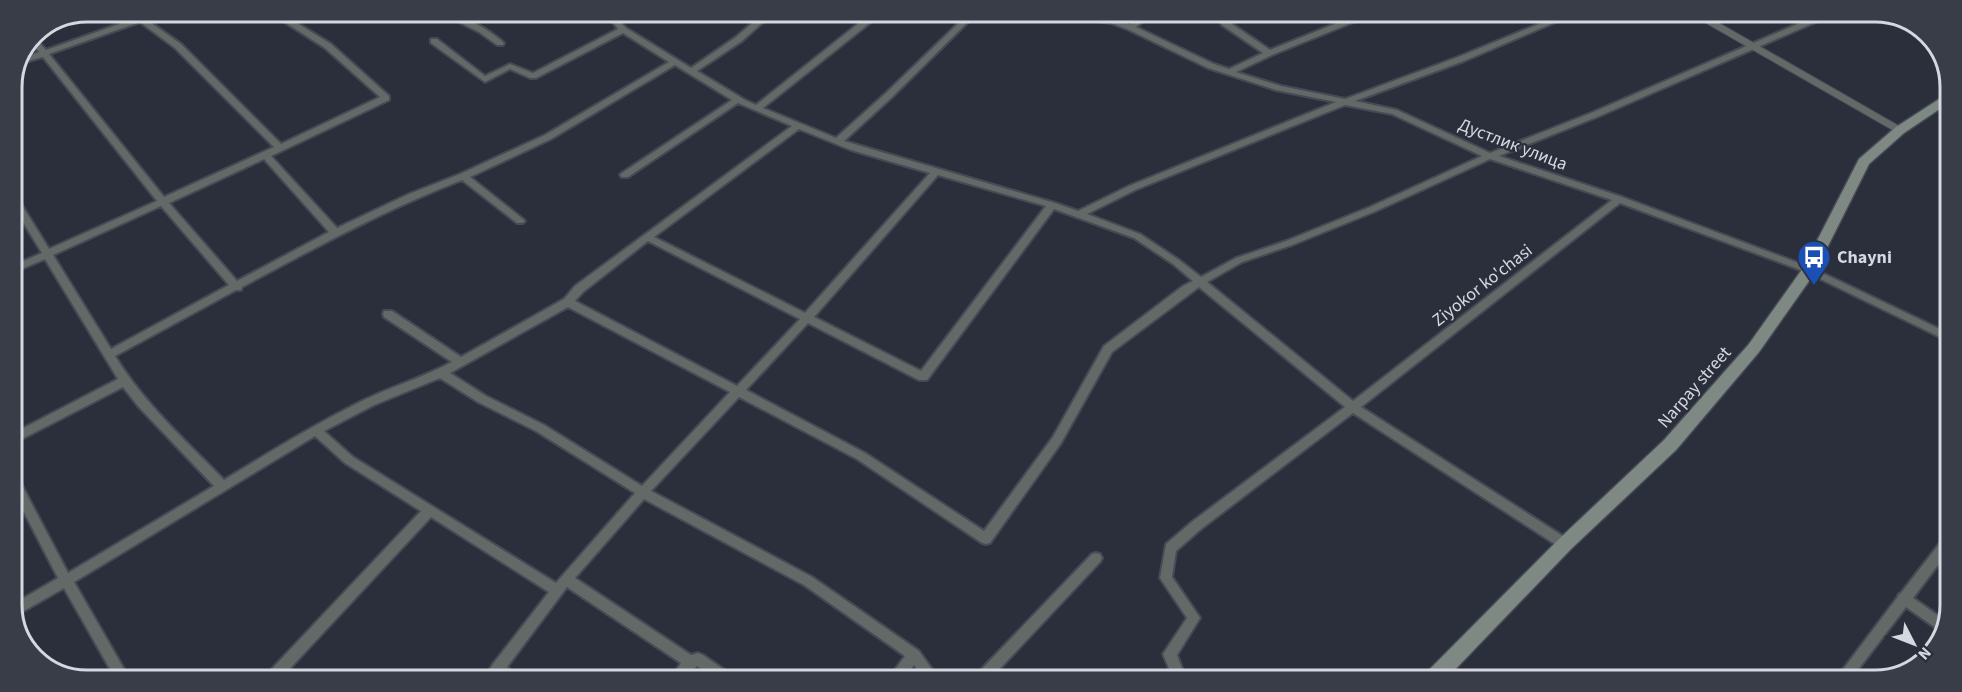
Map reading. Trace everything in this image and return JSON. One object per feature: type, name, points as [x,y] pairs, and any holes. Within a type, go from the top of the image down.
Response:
[{"type":"main road","name":"Narpay street","points":[[1442,670],[1565,544],[1670,445],[1754,348],[1809,270],[1864,162],[1900,130],[1939,103]]},
{"type":"street","points":[[29,59],[136,22]]},
{"type":"street","points":[[145,22],[178,46],[280,148]]},
{"type":"street","points":[[22,265],[386,98],[328,46],[289,22]]},
{"type":"street","points":[[465,22],[482,30],[500,43]]},
{"type":"street","points":[[616,22],[623,30],[738,99],[798,126],[837,142],[1052,205],[1137,236],[1176,262],[1353,407],[1565,544]]},
{"type":"street","points":[[692,70],[739,39],[759,22]]},
{"type":"street","points":[[757,108],[865,22]]},
{"type":"street","points":[[837,142],[964,22]]},
{"type":"street","name":"Дустлик улица","points":[[1115,22],[1211,66],[1278,88],[1394,112],[1490,156],[1619,199],[1809,270],[1939,333]]},
{"type":"street","points":[[1130,27],[1137,22]]},
{"type":"street","points":[[1225,22],[1269,52]]},
{"type":"street","points":[[1229,72],[1269,52],[1344,22]]},
{"type":"street","points":[[1078,215],[1132,188],[1551,22]]},
{"type":"street","points":[[1710,22],[1900,130]]},
{"type":"street","points":[[568,302],[861,456],[986,539],[1056,440],[1108,349],[1198,282],[1239,260],[1290,243],[1808,22]]},
{"type":"street","points":[[434,41],[484,80],[510,66],[533,76],[623,30]]},
{"type":"street","points":[[38,45],[162,201],[237,287]]},
{"type":"street","points":[[108,356],[336,232],[548,137],[676,61]]},
{"type":"street","points":[[625,175],[738,99]]},
{"type":"street","points":[[23,605],[316,430],[370,402],[441,373],[568,302],[579,289],[798,126]]},
{"type":"street","points":[[265,155],[336,232]]},
{"type":"street","points":[[497,670],[566,579],[806,319],[937,171]]},
{"type":"street","points":[[463,176],[520,221]]},
{"type":"street","name":"Ziyokor ko'chasi","points":[[1177,670],[1170,654],[1194,618],[1166,578],[1170,548],[1619,199]]},
{"type":"street","points":[[647,237],[923,377],[1052,205]]},
{"type":"street","points":[[22,213],[124,381],[142,403],[222,486]]},
{"type":"street","points":[[388,315],[460,362]]},
{"type":"street","points":[[441,373],[482,399],[540,428],[644,493],[808,581],[914,655],[925,670]]},
{"type":"street","points":[[23,433],[124,381]]},
{"type":"street","points":[[316,430],[349,460],[557,590]]},
{"type":"street","points":[[23,498],[66,581],[118,670]]},
{"type":"street","points":[[279,670],[430,510]]},
{"type":"street","points":[[1849,670],[1940,552]]},
{"type":"street","points":[[990,670],[1096,558]]},
{"type":"street","points":[[566,579],[690,662]]},
{"type":"street","points":[[1903,598],[1937,622]]},
{"type":"street","points":[[902,670],[914,655]]},
{"type":"street","points":[[684,670],[690,662],[698,659],[714,670]]},
{"type":"place","name":"Chayni","points":[[1814,286]]}]
